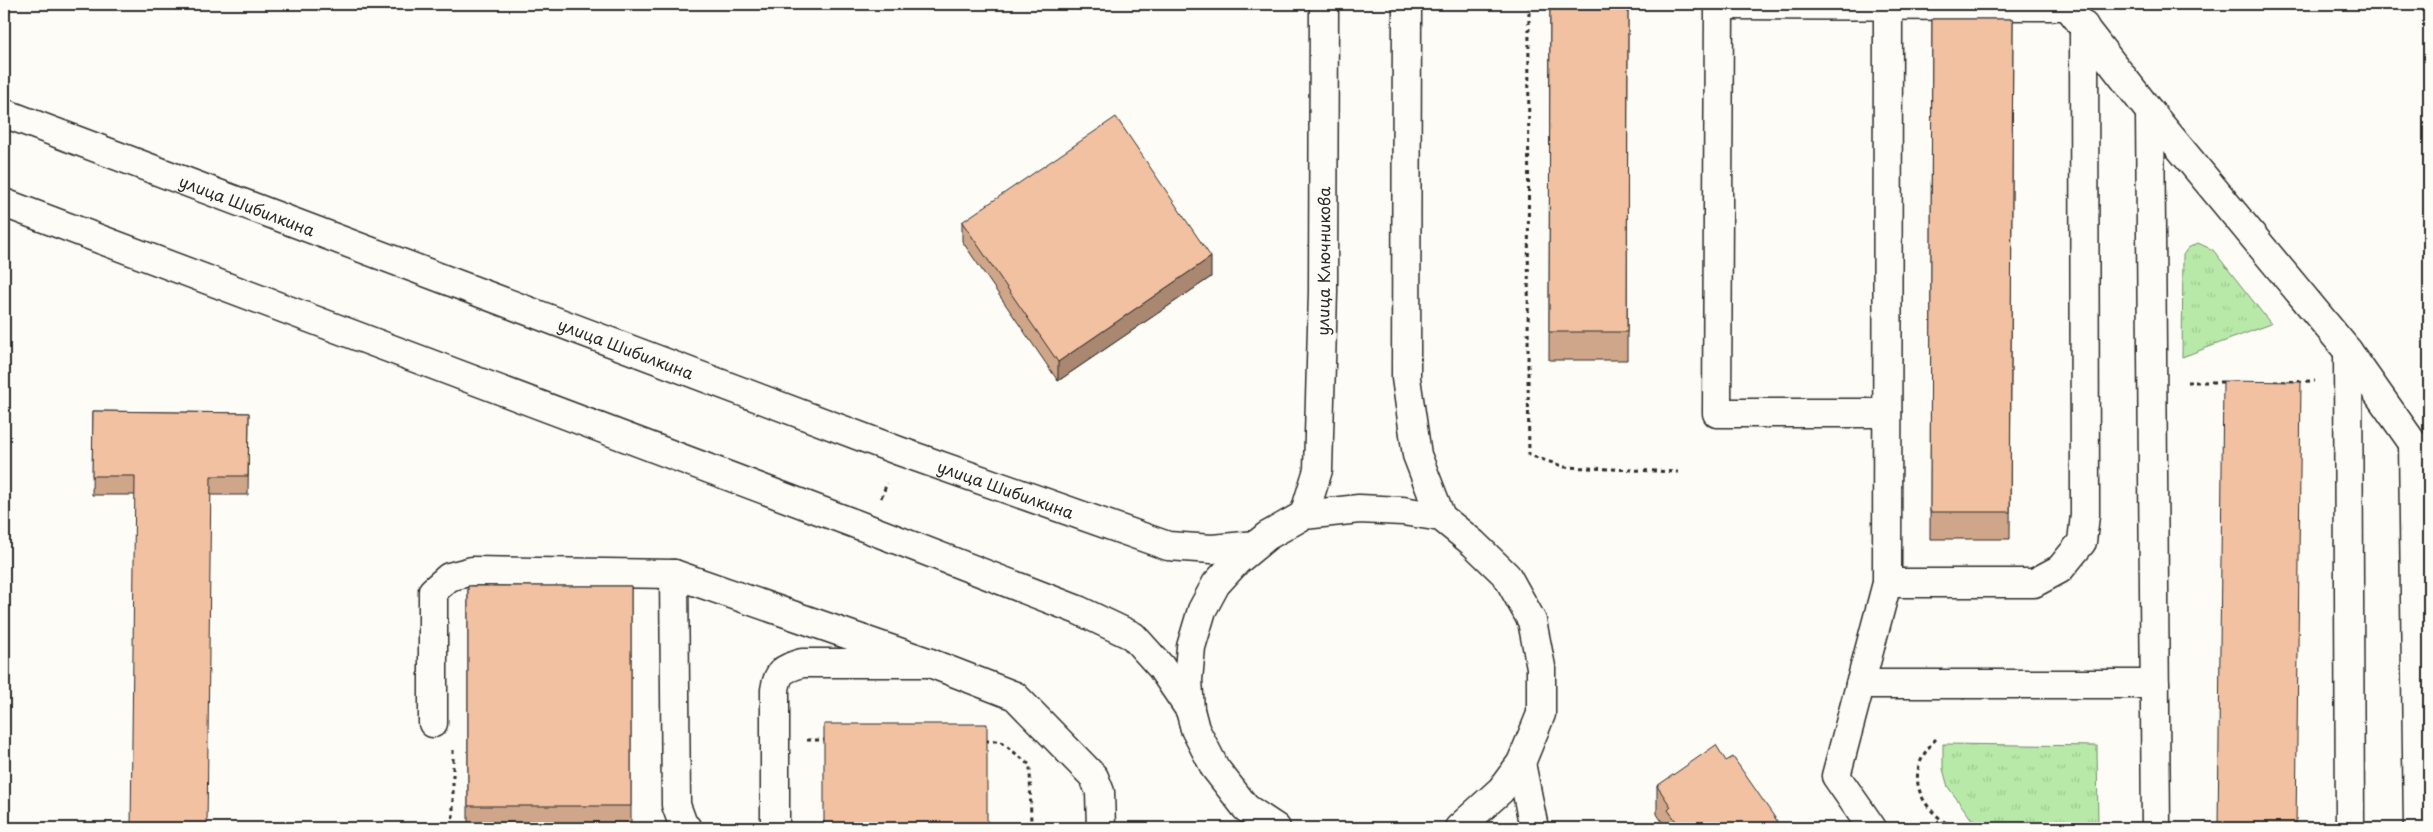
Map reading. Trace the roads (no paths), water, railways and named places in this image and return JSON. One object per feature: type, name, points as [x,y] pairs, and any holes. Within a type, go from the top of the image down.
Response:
[{"type":"street","name":"улица Ключникова","points":[[1304,515],[1318,470],[1323,292],[1324,4]]},
{"type":"street","points":[[1407,4],[1406,378],[1417,455],[1441,517],[1473,543],[1507,576],[1532,621],[1541,667],[1541,714],[1521,763],[1501,790],[1459,828]]},
{"type":"street","points":[[1887,413],[1717,413],[1719,4],[1888,5],[2073,12]]},
{"type":"street","points":[[1872,828],[1836,776],[1887,583],[1888,5]]},
{"type":"street","points":[[1887,583],[2034,583],[2060,569],[2082,542],[2085,516],[2073,12]]},
{"type":"street","points":[[2073,12],[2150,112],[2348,351],[2429,466]]},
{"type":"street","points":[[2150,112],[2156,828]]},
{"type":"street","name":"улица Шибилкина","points":[[4,113],[899,451],[1168,546],[1212,549],[1256,545]]},
{"type":"street","points":[[4,203],[869,529],[1078,610],[1133,636],[1161,667],[1190,710]]},
{"type":"street","points":[[2348,351],[2350,828]]},
{"type":"street","points":[[2413,443],[2418,828]]},
{"type":"street","points":[[1276,828],[1246,808],[1214,768],[1195,729],[1190,710],[1188,680],[1191,647],[1202,610],[1216,584],[1237,561],[1267,536],[1304,515],[1360,509],[1403,511],[1441,517]]},
{"type":"street","points":[[433,723],[433,591],[449,577],[472,571],[674,574],[1015,696],[1094,777],[1100,792],[1101,828]]},
{"type":"street","points":[[674,574],[676,805],[684,826],[687,828]]},
{"type":"street","points":[[775,828],[775,690],[777,677],[785,668],[802,664],[930,664]]},
{"type":"street","points":[[1860,684],[2155,684]]},
{"type":"street","points":[[1521,763],[1534,828]]}]
